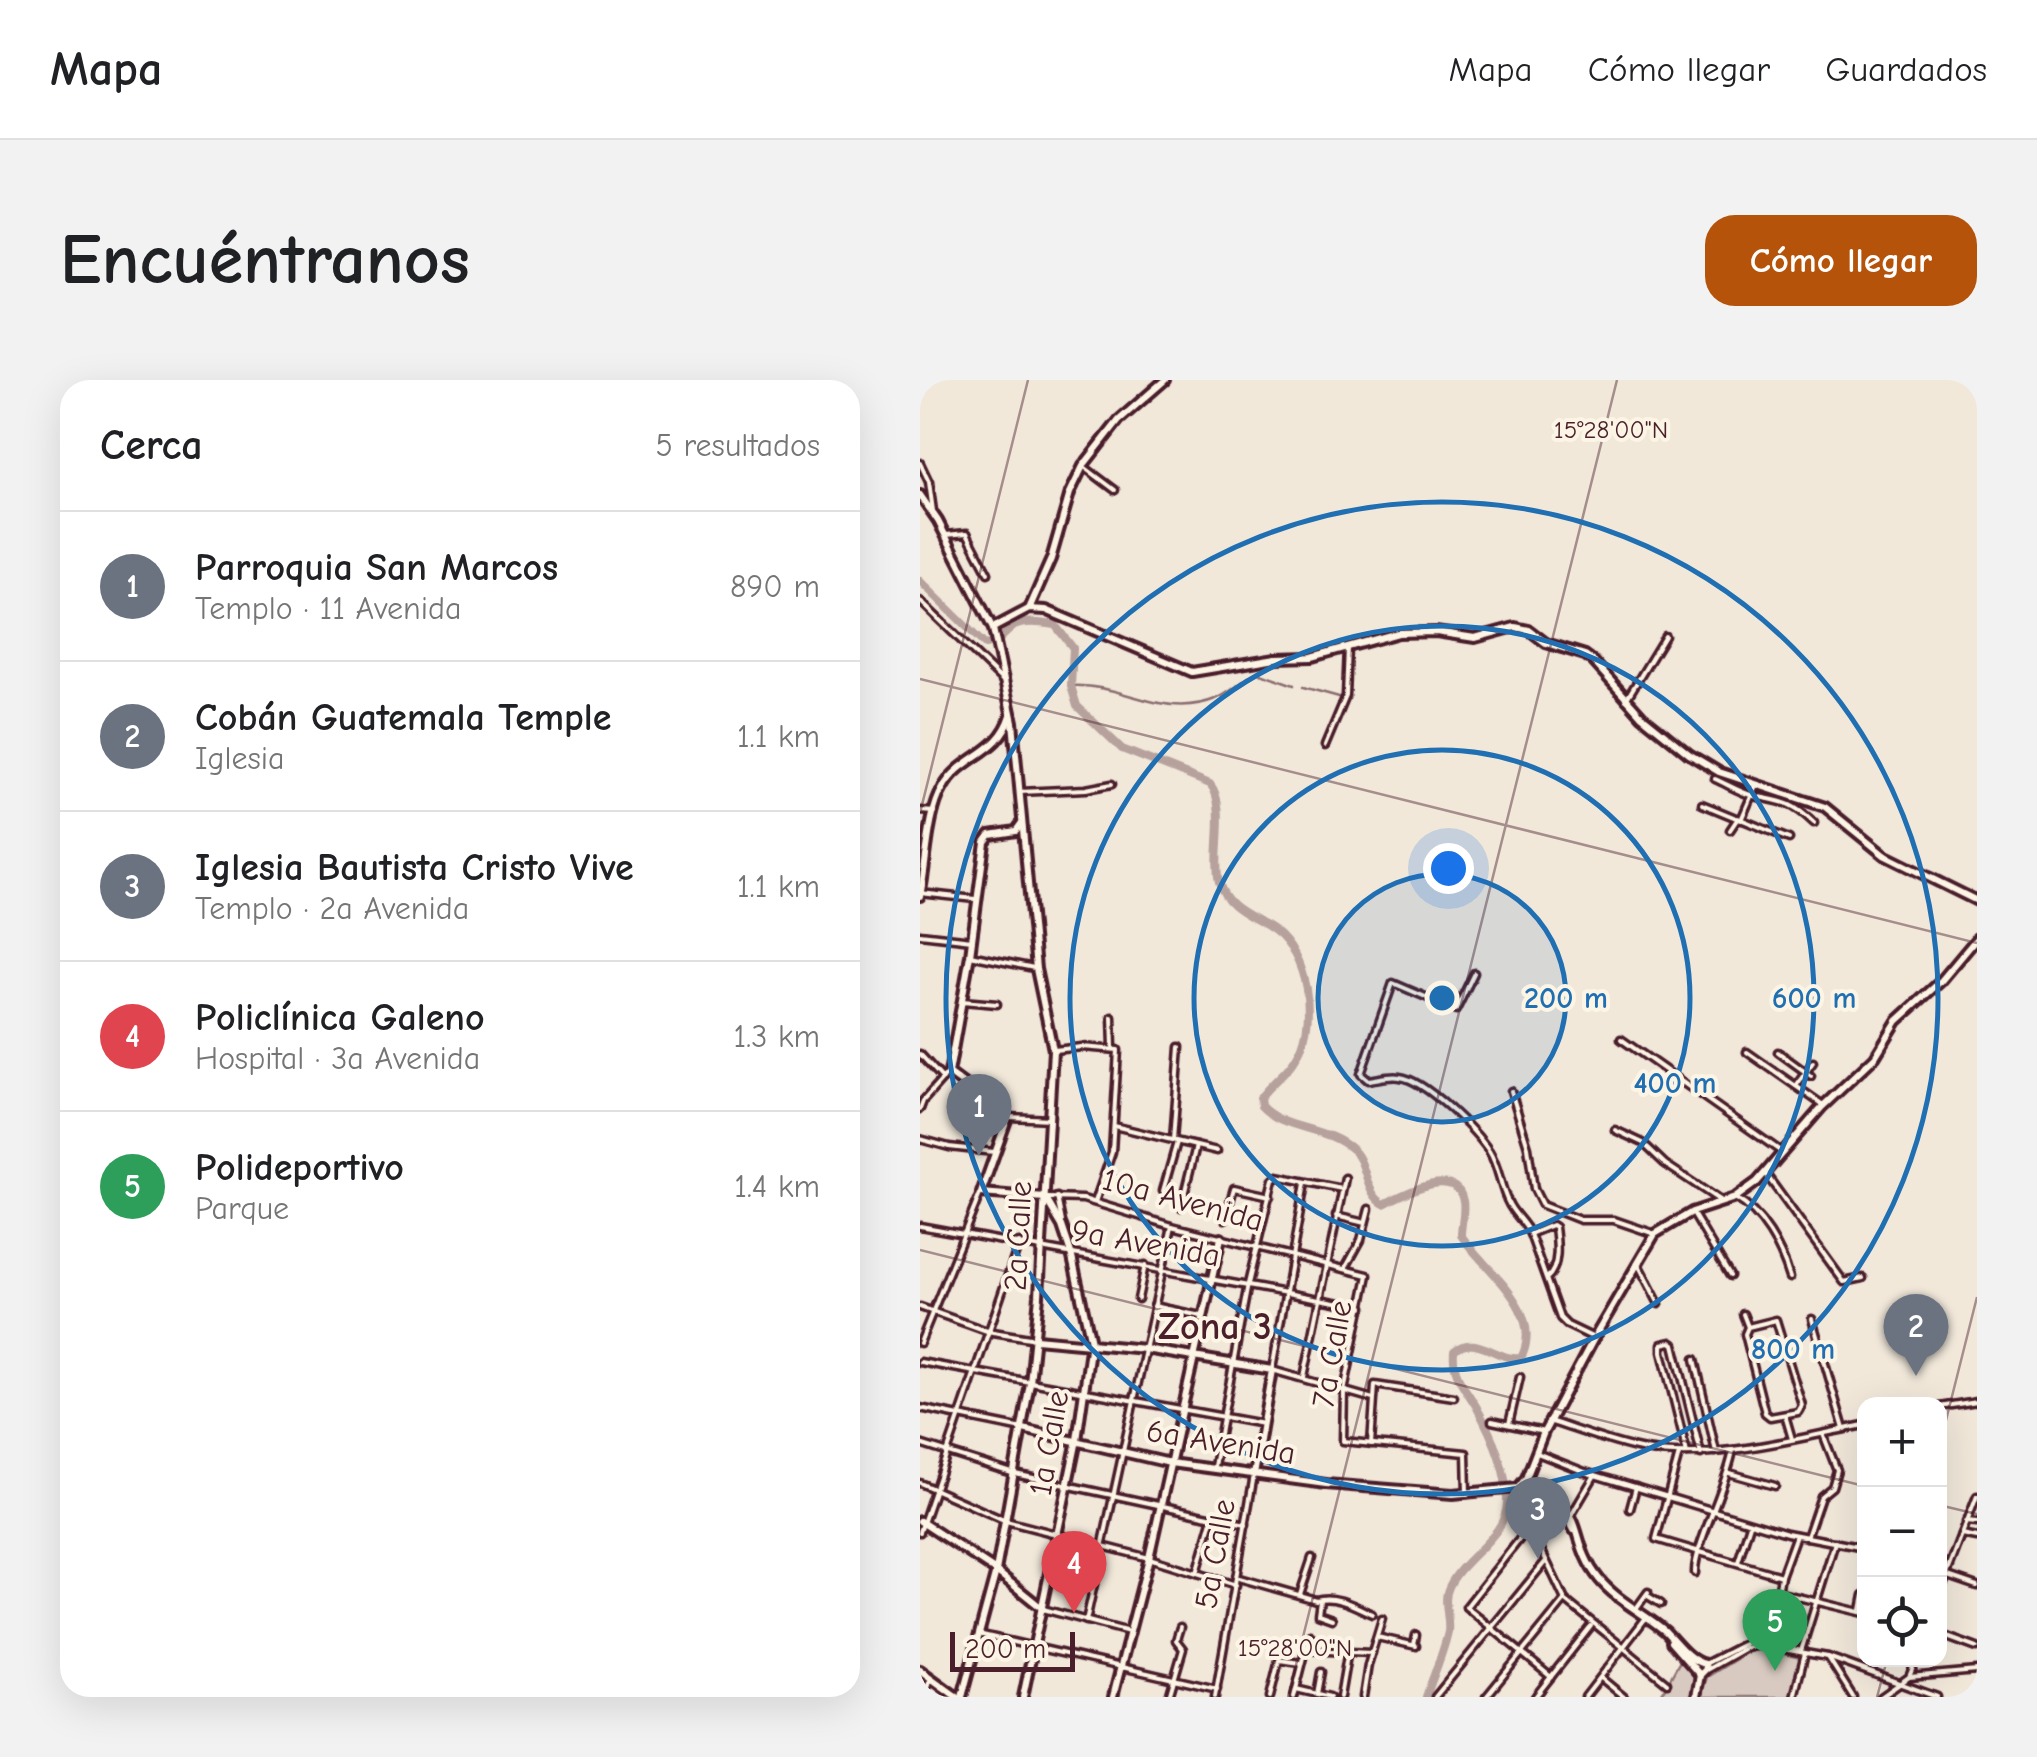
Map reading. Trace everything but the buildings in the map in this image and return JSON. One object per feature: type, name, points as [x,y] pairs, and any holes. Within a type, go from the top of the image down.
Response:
[{"type":"main road","points":[[1029,609],[1083,466],[1119,420],[1165,380]]},
{"type":"main road","name":"2a Calle","points":[[920,495],[946,535],[993,631],[1016,740],[1036,969],[1053,1050],[1030,1384],[996,1571],[959,1697]]},
{"type":"main road","points":[[993,631],[1029,609],[1046,610],[1192,672],[1276,658],[1312,657],[1398,634],[1436,632],[1475,638],[1507,628],[1522,628],[1546,643],[1585,655],[1626,700],[1690,754],[1718,772],[1825,808],[1884,855],[1977,901]]},
{"type":"main road","points":[[920,894],[944,784],[998,742],[1011,713]]},
{"type":"main road","points":[[998,742],[1016,740]]},
{"type":"main road","points":[[981,1193],[1008,1117],[946,1076],[970,956],[984,842],[990,835],[1016,830],[1021,822]]},
{"type":"main road","points":[[1515,1489],[1526,1478],[1549,1421],[1656,1234],[1692,1212],[1735,1198],[1765,1173],[1824,1105],[1875,1057],[1897,1021],[1941,981],[1976,938]]},
{"type":"main road","name":"10a Avenida","points":[[981,1193],[1045,1198]]},
{"type":"main road","points":[[1045,1198],[1062,1226]]},
{"type":"main road","name":"1a Calle","points":[[1023,1697],[1077,1440],[1091,1342],[1072,1252],[1062,1226]]},
{"type":"main road","points":[[1113,1697],[1149,1558],[1221,1238]]},
{"type":"main road","points":[[1036,1339],[1145,1349],[1272,1370]]},
{"type":"main road","name":"5a Calle","points":[[1254,1474],[1272,1370]]},
{"type":"main road","name":"6a Avenida","points":[[1023,1429],[1170,1462],[1359,1487],[1467,1494],[1515,1489]]},
{"type":"main road","points":[[1515,1489],[1570,1515]]},
{"type":"main road","points":[[1515,1489],[1530,1490],[1570,1515],[1596,1575],[1701,1668],[1696,1697]]},
{"type":"main road","points":[[1525,1512],[1528,1496]]},
{"type":"main road","points":[[922,1522],[996,1571],[1043,1610]]},
{"type":"main road","points":[[920,1670],[959,1697]]},
{"type":"street","points":[[920,463],[930,482],[933,511]]},
{"type":"street","points":[[1083,466],[1115,490]]},
{"type":"street","points":[[946,535],[967,533],[988,574]]},
{"type":"street","points":[[920,601],[1004,681]]},
{"type":"street","points":[[1626,700],[1665,636]]},
{"type":"street","points":[[1325,746],[1346,696],[1348,648]]},
{"type":"street","points":[[1715,779],[1752,796],[1768,796],[1795,805],[1814,822]]},
{"type":"street","points":[[1019,792],[1112,784]]},
{"type":"street","points":[[1738,818],[1741,820],[1756,784]]},
{"type":"street","points":[[1702,804],[1790,839]]},
{"type":"street","points":[[920,811],[935,812]]},
{"type":"street","points":[[1730,830],[1738,818]]},
{"type":"street","points":[[920,894],[978,900]]},
{"type":"street","points":[[920,934],[972,940]]},
{"type":"street","points":[[970,956],[1036,969]]},
{"type":"street","points":[[1474,973],[1456,1010],[1393,983],[1361,1074],[1368,1080],[1399,1076],[1429,1092],[1490,1152],[1507,1201],[1522,1217],[1530,1234],[1560,1318],[1594,1338]]},
{"type":"street","points":[[960,1000],[997,1004]]},
{"type":"street","points":[[1095,1202],[1112,1152],[1116,1048],[1112,1017]]},
{"type":"street","points":[[1621,1039],[1782,1153]]},
{"type":"street","points":[[1162,1191],[1175,1141],[1180,1046]]},
{"type":"street","points":[[1053,1050],[1116,1048]]},
{"type":"street","points":[[1747,1052],[1824,1105]]},
{"type":"street","points":[[1778,1052],[1808,1074]]},
{"type":"street","points":[[920,1054],[946,1076],[923,1101],[920,1110]]},
{"type":"street","points":[[1796,1086],[1813,1062]]},
{"type":"street","points":[[952,1112],[969,1088]]},
{"type":"street","points":[[1512,1090],[1528,1148],[1534,1189],[1542,1205],[1580,1220],[1614,1220],[1656,1234]]},
{"type":"street","points":[[1008,1117],[1050,1119]]},
{"type":"street","points":[[1114,1126],[1217,1151]]},
{"type":"street","points":[[1615,1130],[1643,1143],[1665,1164],[1722,1202]]},
{"type":"street","points":[[920,1139],[995,1152]]},
{"type":"street","points":[[1181,1207],[1196,1146]]},
{"type":"street","points":[[1765,1173],[1844,1282],[1863,1278]]},
{"type":"street","points":[[1213,1469],[1272,1179],[1277,1176],[1342,1189]]},
{"type":"street","points":[[1304,1377],[1345,1178]]},
{"type":"street","name":"5a Calle","points":[[1272,1370],[1305,1183]]},
{"type":"street","points":[[1225,1219],[1234,1188],[1270,1196]]},
{"type":"street","points":[[920,1343],[981,1193]]},
{"type":"street","name":"10a Avenida","points":[[1045,1198],[1095,1202],[1172,1226],[1368,1275]]},
{"type":"street","name":"1a Calle","points":[[1057,1198],[1062,1226]]},
{"type":"street","points":[[1735,1198],[1762,1222],[1790,1278]]},
{"type":"street","points":[[1344,1269],[1361,1240],[1369,1209]]},
{"type":"street","points":[[1692,1212],[1730,1276]]},
{"type":"street","points":[[1336,1216],[1365,1223]]},
{"type":"street","name":"9a Avenida","points":[[920,1226],[1363,1307]]},
{"type":"street","points":[[1086,1622],[1172,1226]]},
{"type":"street","points":[[1530,1234],[1544,1226],[1555,1227],[1554,1269],[1547,1278]]},
{"type":"street","points":[[920,1532],[1019,1243]]},
{"type":"street","points":[[1638,1263],[1659,1304]]},
{"type":"street","points":[[1138,1299],[1145,1265]]},
{"type":"street","name":"7a Calle","points":[[1368,1275],[1344,1391],[1342,1441],[1372,1444]]},
{"type":"street","points":[[1154,1306],[1201,1316]]},
{"type":"street","points":[[920,1307],[988,1331],[1036,1339]]},
{"type":"street","points":[[1743,1314],[1765,1413],[1770,1417],[1798,1412],[1802,1406],[1779,1322],[1772,1320],[1748,1327]]},
{"type":"street","points":[[1812,1318],[1844,1429]]},
{"type":"street","points":[[1671,1334],[1701,1454]]},
{"type":"street","points":[[1673,1342],[1662,1344],[1662,1352],[1687,1453]]},
{"type":"street","points":[[1695,1358],[1716,1452]]},
{"type":"street","points":[[920,1362],[1264,1424]]},
{"type":"street","points":[[1272,1370],[1373,1399]]},
{"type":"street","points":[[1509,1424],[1520,1378]]},
{"type":"street","points":[[1454,1397],[1375,1385],[1372,1444],[1468,1454],[1467,1494]]},
{"type":"street","points":[[1947,1406],[1977,1400]]},
{"type":"street","name":"6a Avenida","points":[[920,1408],[1023,1429]]},
{"type":"street","points":[[1785,1415],[1792,1439]]},
{"type":"street","points":[[1492,1420],[1544,1432]]},
{"type":"street","points":[[1549,1421],[1635,1448],[1678,1454],[1716,1452],[1857,1426]]},
{"type":"street","points":[[1807,1538],[1821,1496],[1832,1487],[1837,1470],[1822,1433]]},
{"type":"street","points":[[920,1444],[1015,1474],[1246,1524]]},
{"type":"street","points":[[1696,1573],[1700,1551],[1730,1474],[1734,1448]]},
{"type":"street","points":[[1536,1453],[1595,1476],[1796,1536],[1857,1546]]},
{"type":"street","points":[[1678,1454],[1656,1539],[1781,1576]]},
{"type":"street","name":"5a Calle","points":[[1215,1697],[1254,1474]]},
{"type":"street","points":[[1730,1474],[1776,1486]]},
{"type":"street","points":[[1570,1515],[1595,1476]]},
{"type":"street","points":[[920,1483],[1006,1522],[1149,1558],[1236,1585]]},
{"type":"street","points":[[1630,1508],[1636,1487]]},
{"type":"street","points":[[1515,1489],[1564,1600],[1667,1683]]},
{"type":"street","points":[[1947,1572],[1977,1496]]},
{"type":"street","points":[[1197,1573],[1213,1517]]},
{"type":"street","points":[[1738,1562],[1751,1522]]},
{"type":"street","points":[[1966,1522],[1977,1523]]},
{"type":"street","points":[[1530,1526],[1466,1605],[1467,1610],[1551,1677]]},
{"type":"street","points":[[1962,1535],[1977,1538]]},
{"type":"street","points":[[1769,1644],[1781,1576],[1796,1536]]},
{"type":"street","points":[[1794,1697],[1803,1652],[1836,1542]]},
{"type":"street","points":[[1300,1594],[1312,1558]]},
{"type":"street","points":[[1436,1697],[1546,1562]]},
{"type":"street","points":[[1947,1575],[1977,1586]]},
{"type":"street","points":[[1237,1578],[1320,1600],[1323,1597],[1343,1601],[1372,1614]]},
{"type":"street","points":[[1777,1592],[1857,1611]]},
{"type":"street","points":[[1634,1610],[1647,1593],[1660,1604]]},
{"type":"street","points":[[1320,1600],[1318,1614],[1332,1619]]},
{"type":"street","points":[[1486,1697],[1564,1600]]},
{"type":"street","points":[[1043,1610],[1129,1632]]},
{"type":"street","points":[[1363,1697],[1382,1619]]},
{"type":"street","points":[[1585,1697],[1648,1621]]},
{"type":"street","points":[[1535,1697],[1592,1625]]},
{"type":"street","points":[[1168,1697],[1184,1644],[1176,1640],[1180,1627]]},
{"type":"street","points":[[978,1634],[1217,1689]]},
{"type":"street","points":[[1294,1697],[1310,1634]]},
{"type":"street","points":[[1376,1637],[1415,1646],[1416,1635]]},
{"type":"street","points":[[1947,1637],[1977,1648]]},
{"type":"street","points":[[1701,1668],[1754,1644],[1769,1644],[1828,1657],[1938,1697]]},
{"type":"street","points":[[1305,1650],[1372,1653]]},
{"type":"street","points":[[1340,1697],[1348,1650]]},
{"type":"street","points":[[1828,1657],[1853,1697]]},
{"type":"street","points":[[1270,1697],[1279,1660],[1302,1664]]},
{"type":"street","points":[[1909,1678],[1913,1667]]},
{"type":"street","points":[[1881,1697],[1909,1678],[1935,1672],[1977,1671]]},
{"type":"street","points":[[1317,1694],[1321,1672]]},
{"type":"street","points":[[1600,1677],[1624,1697]]},
{"type":"street","points":[[923,1697],[931,1678]]},
{"type":"street","points":[[1296,1689],[1330,1697]]},
{"type":"shaded area","points":[[1761,1648],[1800,1658],[1790,1697],[1701,1697],[1707,1677]]},
{"type":"shaded area","points":[[1681,1659],[1694,1675],[1694,1697],[1660,1697]]},
{"type":"waterway","points":[[920,581],[985,645],[1017,625],[1055,625],[1073,648],[1071,686],[1077,706],[1122,749],[1210,784],[1218,805],[1217,871],[1223,892],[1235,906],[1286,942],[1295,955],[1306,988],[1307,1022],[1299,1052],[1260,1098],[1261,1106],[1281,1120],[1330,1136],[1353,1150],[1373,1193],[1384,1204],[1428,1185],[1440,1183],[1458,1190],[1463,1201],[1461,1235],[1519,1307],[1527,1340],[1521,1358],[1471,1345],[1454,1351],[1457,1374],[1497,1451],[1507,1500],[1493,1536],[1449,1587],[1448,1632],[1426,1697]]},
{"type":"waterway","points":[[1071,686],[1179,705],[1218,698],[1258,672],[1294,685]]},
{"type":"waterway","points":[[1303,687],[1339,697]]},
{"type":"place","name":"Parroquia San Marcos","points":[[979,1156]]},
{"type":"place","name":"Cobán Guatemala Temple","points":[[1916,1376]]},
{"type":"place","name":"Iglesia Bautista Cristo Vive","points":[[1538,1559]]},
{"type":"place","name":"Policlínica Galeno","points":[[1074,1613]]},
{"type":"place","name":"Polideportivo","points":[[1775,1671]]},
{"type":"district","name":"Zona 3","points":[[1215,1327]]}]
